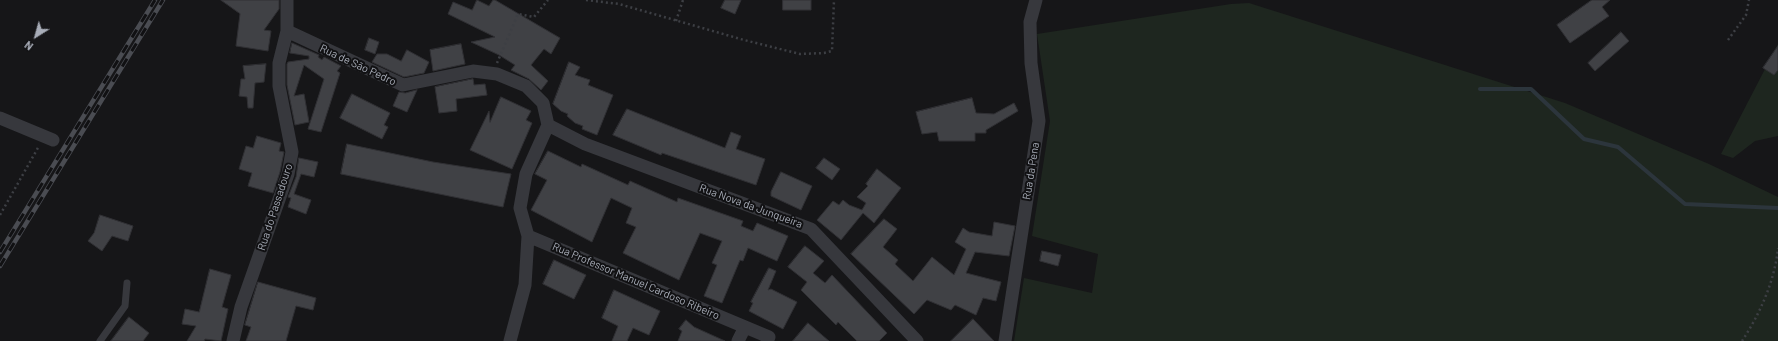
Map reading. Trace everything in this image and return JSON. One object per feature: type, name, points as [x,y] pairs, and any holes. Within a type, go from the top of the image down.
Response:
[{"type":"street","name":"Rua do Passadouro","points":[[232,341],[241,307],[289,167],[292,152],[279,86],[278,63],[287,31],[287,0]]},
{"type":"street","name":"Rua da Pena","points":[[1005,341],[1039,121],[1031,63],[1030,22],[1036,0]]},
{"type":"street","name":"Rua de São Pedro","points":[[287,31],[403,85],[473,71],[497,74],[526,86],[543,103],[548,125]]},
{"type":"street","points":[[0,118],[48,139]]},
{"type":"street","points":[[510,341],[525,285],[528,236],[520,208],[526,174],[548,125]]},
{"type":"street","name":"Rua Nova da Junqueira","points":[[548,125],[585,144],[811,229],[918,341]]},
{"type":"street","name":"Rua Professor Manuel Cardoso Ribeiro","points":[[528,236],[769,337],[767,341]]},
{"type":"street","points":[[738,341],[745,327]]},
{"type":"lane","points":[[100,341],[125,306],[127,283]]},
{"type":"path","points":[[497,74],[499,69],[496,66],[518,14],[534,17],[548,0]]},
{"type":"path","points":[[586,0],[619,4],[744,40],[800,54],[824,53],[832,51],[834,0]]},
{"type":"path","points":[[676,21],[683,0]]},
{"type":"path","points":[[1728,40],[1746,15],[1750,0]]},
{"type":"path","points":[[0,215],[48,139]]},
{"type":"path","points":[[1742,341],[1751,328],[1776,269],[1778,248]]},
{"type":"shaded area","points":[[1249,3],[1565,103],[1709,164],[1778,197],[1778,341],[1014,341],[1024,278],[1092,293],[1098,254],[1032,236],[1050,121],[1037,34],[1231,4]]},
{"type":"shaded area","points":[[1778,44],[1778,136],[1755,141],[1733,158],[1721,154]]},
{"type":"building","points":[[221,0],[279,0],[279,9],[264,30],[271,31],[268,51],[236,46],[240,14]]},
{"type":"building","points":[[477,0],[489,6],[493,0],[495,0],[560,38],[551,54],[544,49],[531,65],[548,81],[541,90],[529,79],[511,70],[515,65],[499,55],[471,42],[495,37],[448,14],[453,2],[472,10]]},
{"type":"building","points":[[725,0],[741,0],[735,14],[721,8]]},
{"type":"building","points":[[783,0],[811,0],[811,10],[783,10]]},
{"type":"building","points":[[1592,0],[1610,0],[1602,7],[1609,16],[1570,43],[1557,25]]},
{"type":"building","points":[[1621,32],[1629,41],[1595,71],[1588,63]]},
{"type":"building","points":[[369,38],[379,42],[375,54],[365,50]]},
{"type":"building","points":[[292,43],[319,55],[318,57],[322,60],[324,57],[341,66],[337,71],[340,73],[321,132],[308,129],[324,79],[304,65],[294,96],[304,94],[309,122],[295,125],[287,85],[287,64],[288,62],[309,59],[309,56],[290,53]]},
{"type":"building","points":[[461,44],[465,64],[433,71],[430,50]]},
{"type":"building","points":[[1778,46],[1778,70],[1774,75],[1763,68]]},
{"type":"building","points":[[407,50],[429,62],[424,73],[404,77],[372,62],[377,54],[387,54],[401,61]]},
{"type":"building","points":[[569,62],[580,67],[575,75],[590,80],[588,85],[613,95],[597,135],[582,129],[583,126],[575,123],[567,116],[568,114],[561,111],[553,104]]},
{"type":"building","points":[[266,64],[264,82],[255,83],[253,108],[248,108],[247,97],[239,96],[241,79],[245,79],[243,66]]},
{"type":"building","points":[[473,79],[474,85],[485,84],[487,95],[456,99],[457,111],[439,113],[435,87]]},
{"type":"building","points":[[417,90],[407,112],[393,106],[399,92],[405,93]]},
{"type":"building","points":[[352,94],[390,113],[384,125],[388,127],[382,139],[340,118]]},
{"type":"building","points":[[501,97],[531,111],[526,120],[532,123],[512,169],[470,150],[489,111],[490,122]]},
{"type":"building","points":[[972,98],[976,113],[994,114],[1014,103],[1018,111],[986,130],[986,133],[975,133],[975,141],[939,141],[937,132],[922,134],[916,112]]},
{"type":"building","points":[[627,109],[725,148],[731,132],[741,136],[736,149],[765,159],[756,185],[662,153],[661,155],[613,135]]},
{"type":"building","points":[[257,136],[281,143],[279,151],[284,152],[280,172],[273,193],[248,186],[252,173],[239,169],[246,146],[253,148]]},
{"type":"building","points":[[347,144],[433,162],[511,174],[503,207],[341,174]]},
{"type":"building","points":[[548,151],[581,167],[582,164],[628,185],[630,181],[677,202],[678,198],[743,221],[741,226],[753,231],[757,223],[788,236],[777,261],[748,248],[743,261],[740,260],[722,303],[704,296],[717,265],[712,263],[722,241],[700,233],[679,280],[623,253],[636,227],[626,223],[632,208],[611,198],[592,242],[531,210],[547,180],[535,174]]},
{"type":"building","points":[[299,158],[318,162],[314,177],[301,174],[294,194],[311,200],[306,214],[288,207],[291,198],[288,197],[296,177]]},
{"type":"building","points":[[824,158],[840,169],[832,180],[816,168]]},
{"type":"building","points":[[877,169],[901,188],[874,223],[863,213],[841,240],[817,220],[833,201],[839,205],[843,200],[849,205],[862,210],[866,203],[857,197],[868,186],[866,184]]},
{"type":"building","points":[[781,172],[812,186],[801,210],[771,196],[771,192]]},
{"type":"building","points":[[100,215],[133,226],[128,241],[112,236],[102,251],[88,241],[94,233]]},
{"type":"building","points":[[884,219],[897,229],[883,247],[898,260],[895,264],[913,281],[932,257],[954,275],[966,249],[955,242],[963,228],[969,232],[992,236],[994,222],[1015,226],[1009,256],[975,252],[966,273],[1001,282],[996,301],[983,298],[976,315],[955,305],[951,310],[927,300],[914,314],[851,254]]},
{"type":"building","points":[[805,246],[824,261],[813,273],[825,283],[832,275],[887,333],[879,341],[857,341],[838,322],[836,325],[801,290],[807,282],[788,267]]},
{"type":"building","points":[[1042,251],[1061,255],[1058,266],[1040,261]]},
{"type":"building","points":[[554,260],[586,275],[574,299],[543,284]]},
{"type":"building","points":[[769,268],[776,271],[768,290],[771,289],[797,302],[783,329],[749,311],[753,303],[751,302]]},
{"type":"building","points":[[210,269],[231,275],[222,307],[228,309],[221,341],[205,339],[204,341],[187,341],[196,326],[182,324],[185,309],[199,312]]},
{"type":"building","points":[[258,282],[316,298],[313,310],[296,306],[286,341],[246,341],[251,327],[245,325]]},
{"type":"building","points":[[614,290],[660,311],[649,335],[633,328],[627,341],[612,341],[618,326],[602,318]]},
{"type":"building","points":[[129,317],[149,333],[143,341],[111,341]]},
{"type":"building","points":[[973,319],[994,341],[951,341]]},
{"type":"building","points":[[686,320],[694,327],[725,341],[678,341],[682,331],[679,329]]},
{"type":"building","points":[[808,323],[829,341],[793,341]]},
{"type":"waterway","points":[[1480,89],[1531,89],[1584,139],[1618,147],[1685,204],[1778,208]]},
{"type":"railway","points":[[0,252],[155,0]]},
{"type":"railway","points":[[0,266],[163,0]]}]
